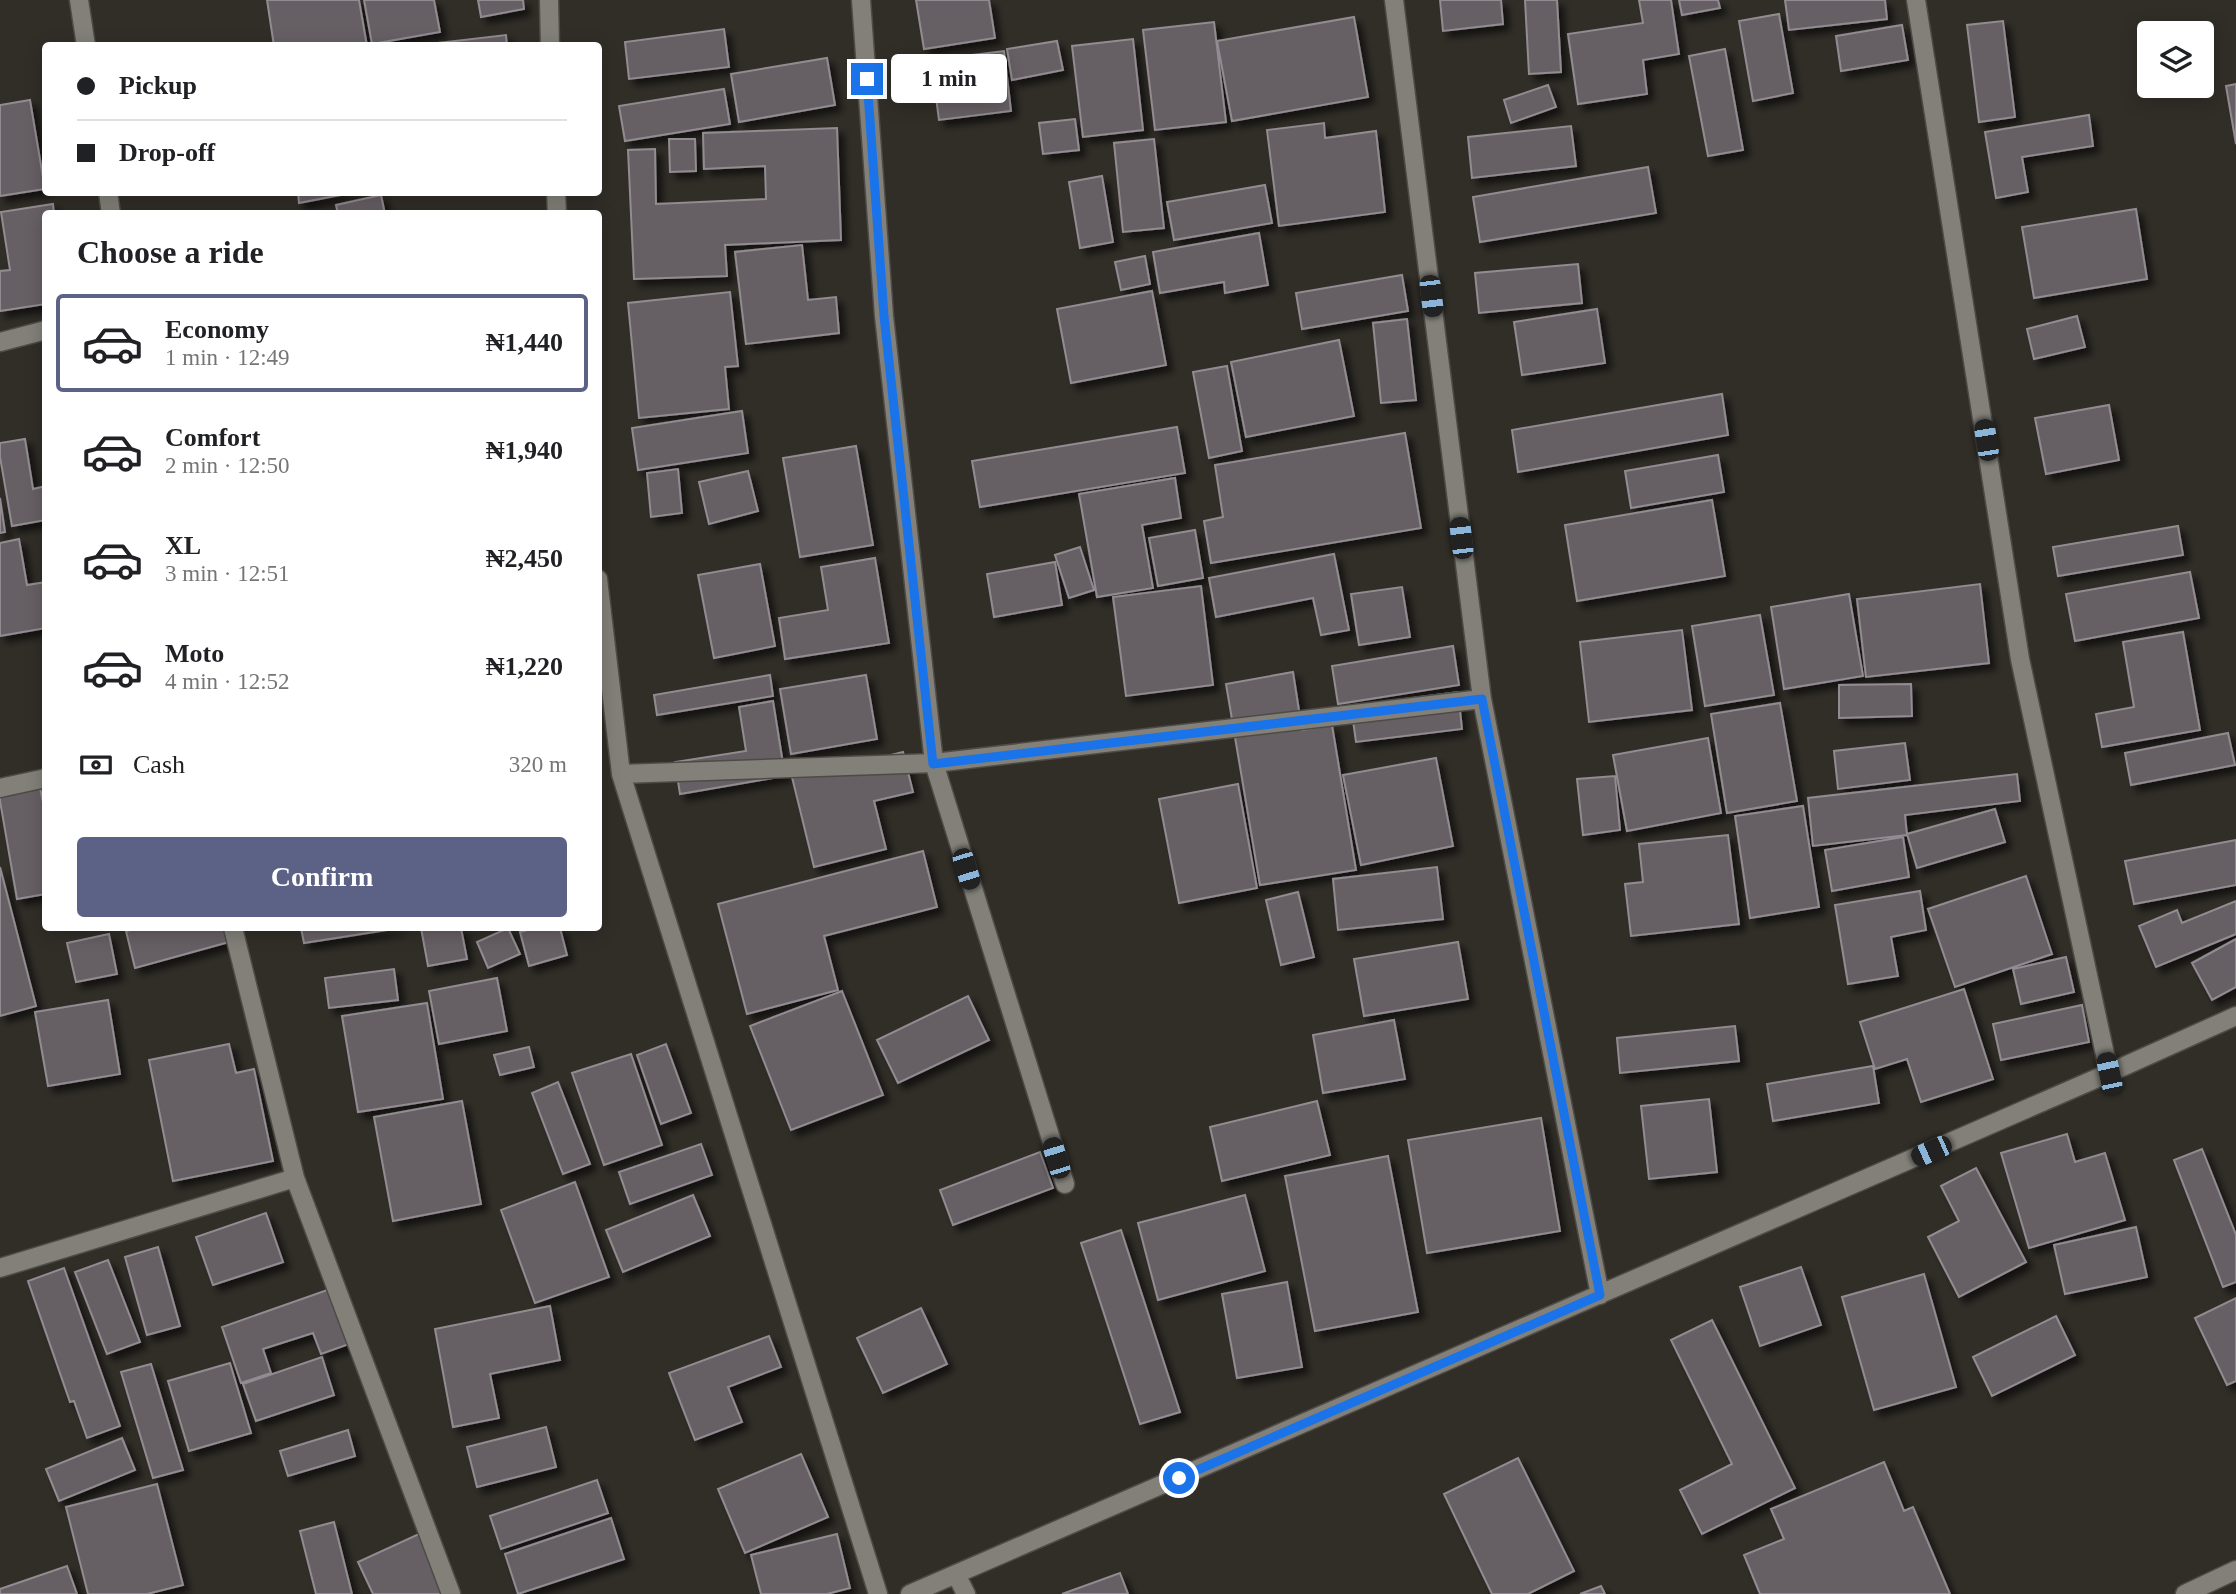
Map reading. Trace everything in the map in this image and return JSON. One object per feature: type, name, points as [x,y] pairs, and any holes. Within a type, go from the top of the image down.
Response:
[{"type":"street","points":[[79,0],[85,42]]},
{"type":"street","points":[[549,0],[550,42]]},
{"type":"street","points":[[861,0],[884,316],[933,764],[1065,1184]]},
{"type":"street","points":[[1394,0],[1482,699],[1600,1295]]},
{"type":"street","points":[[1916,0],[2020,659],[2109,1073]]},
{"type":"street","points":[[0,342],[42,331]]},
{"type":"street","points":[[602,613],[621,774],[878,1594]]},
{"type":"street","points":[[621,774],[933,764],[1482,699]]},
{"type":"street","points":[[0,788],[42,779]]},
{"type":"street","points":[[234,931],[295,1178],[451,1594]]},
{"type":"street","points":[[910,1594],[2236,1016]]},
{"type":"street","points":[[0,1268],[295,1178]]},
{"type":"street","points":[[2185,1594],[2236,1570]]},
{"type":"street","points":[[957,1574],[966,1594]]},
{"type":"building","points":[[267,0],[359,0],[366,42],[273,42]]},
{"type":"building","points":[[364,0],[434,0],[440,32],[372,42]]},
{"type":"building","points":[[478,0],[523,0],[524,9],[481,17]]},
{"type":"building","points":[[916,0],[989,0],[995,38],[924,49]]},
{"type":"building","points":[[1440,0],[1501,0],[1503,24],[1443,31]]},
{"type":"building","points":[[1525,0],[1557,0],[1561,72],[1529,74]]},
{"type":"building","points":[[1639,0],[1671,0],[1679,54],[1643,60],[1647,94],[1578,104],[1568,34],[1643,23]]},
{"type":"building","points":[[1679,0],[1718,0],[1720,8],[1682,15]]},
{"type":"building","points":[[1785,0],[1885,0],[1887,19],[1789,30]]},
{"type":"building","points":[[1779,14],[1793,93],[1753,101],[1739,21]]},
{"type":"building","points":[[1354,17],[1368,97],[1232,121],[1217,41]]},
{"type":"building","points":[[2003,21],[2015,117],[1979,122],[1967,25]]},
{"type":"building","points":[[1214,22],[1226,122],[1155,130],[1143,30]]},
{"type":"building","points":[[1902,25],[1908,60],[1841,71],[1836,36]]},
{"type":"building","points":[[724,29],[729,67],[629,79],[625,42]]},
{"type":"building","points":[[506,35],[507,42],[446,42]]},
{"type":"building","points":[[1133,39],[1143,130],[1083,137],[1072,46]]},
{"type":"building","points":[[1057,41],[1063,70],[1012,80],[1007,49]]},
{"type":"building","points":[[1725,49],[1743,150],[1708,156],[1689,56]]},
{"type":"building","points":[[1004,51],[1011,111],[939,120],[931,60]]},
{"type":"building","points":[[827,58],[835,105],[739,122],[731,74]]},
{"type":"building","points":[[2236,84],[2236,144],[2226,86]]},
{"type":"building","points":[[1548,85],[1556,107],[1511,123],[1504,100]]},
{"type":"building","points":[[724,89],[730,124],[625,141],[619,106]]},
{"type":"building","points":[[30,100],[42,171],[42,189],[0,196],[0,105]]},
{"type":"building","points":[[2089,115],[2093,146],[2022,157],[2028,192],[1996,198],[1985,132]]},
{"type":"building","points":[[1075,119],[1079,150],[1043,154],[1039,123]]},
{"type":"building","points":[[1324,123],[1325,138],[1376,131],[1385,212],[1279,226],[1267,130]]},
{"type":"building","points":[[1571,126],[1576,166],[1472,178],[1468,137]]},
{"type":"building","points":[[837,128],[841,240],[725,245],[727,276],[634,279],[628,150],[655,149],[656,204],[766,199],[765,166],[704,169],[703,133]]},
{"type":"building","points":[[669,139],[695,139],[696,171],[670,172]]},
{"type":"building","points":[[1154,139],[1164,228],[1123,232],[1114,143]]},
{"type":"building","points":[[1648,167],[1656,213],[1480,242],[1473,197]]},
{"type":"building","points":[[1102,176],[1113,242],[1080,248],[1069,182]]},
{"type":"building","points":[[1265,185],[1272,223],[1174,240],[1167,202]]},
{"type":"building","points":[[298,196],[335,196],[299,203]]},
{"type":"building","points":[[381,196],[384,210],[337,210],[336,205]]},
{"type":"building","points":[[53,204],[54,210],[42,210],[42,305],[0,311],[0,271],[10,270],[1,212]]},
{"type":"building","points":[[2136,209],[2147,279],[2034,298],[2022,227]]},
{"type":"building","points":[[1259,233],[1268,285],[1225,293],[1224,282],[1160,293],[1153,252]]},
{"type":"building","points":[[802,245],[808,300],[836,297],[839,333],[746,344],[735,252]]},
{"type":"building","points":[[1145,256],[1150,284],[1121,290],[1115,262]]},
{"type":"building","points":[[1578,264],[1582,303],[1479,313],[1475,273]]},
{"type":"building","points":[[1402,275],[1408,311],[1302,329],[1296,293]]},
{"type":"building","points":[[1152,291],[1166,365],[1071,383],[1057,309]]},
{"type":"building","points":[[730,292],[738,366],[725,367],[729,409],[639,418],[628,303]]},
{"type":"building","points":[[1597,309],[1605,363],[1522,375],[1514,322]]},
{"type":"building","points":[[2077,316],[2085,347],[2034,359],[2027,329]]},
{"type":"building","points":[[1407,319],[1416,400],[1381,403],[1373,323]]},
{"type":"building","points":[[1339,340],[1354,416],[1246,437],[1231,362]]},
{"type":"building","points":[[1227,366],[1242,451],[1209,458],[1193,372]]},
{"type":"building","points":[[1722,394],[1728,435],[1518,472],[1512,430]]},
{"type":"building","points":[[2109,405],[2119,460],[2046,474],[2035,418]]},
{"type":"building","points":[[742,411],[748,453],[638,470],[632,428]]},
{"type":"building","points":[[1177,427],[1185,473],[980,507],[972,461]]},
{"type":"building","points":[[1405,433],[1421,528],[1211,563],[1204,521],[1223,517],[1215,465]]},
{"type":"building","points":[[25,439],[33,489],[42,487],[42,521],[12,526],[0,443]]},
{"type":"building","points":[[856,446],[873,545],[800,557],[783,458]]},
{"type":"building","points":[[1718,455],[1724,492],[1631,508],[1625,471]]},
{"type":"building","points":[[678,469],[682,513],[651,517],[647,473]]},
{"type":"building","points":[[748,471],[758,511],[709,524],[699,482]]},
{"type":"building","points":[[1175,478],[1181,518],[1142,525],[1153,588],[1097,597],[1079,494]]},
{"type":"building","points":[[0,498],[5,532],[0,533]]},
{"type":"building","points":[[1712,500],[1725,576],[1577,601],[1565,525]]},
{"type":"building","points":[[2178,526],[2183,555],[2058,576],[2053,547]]},
{"type":"building","points":[[1195,530],[1203,578],[1158,586],[1149,538]]},
{"type":"building","points":[[19,539],[27,585],[42,583],[42,629],[0,636],[0,543]]},
{"type":"building","points":[[1080,547],[1094,590],[1069,598],[1055,555]]},
{"type":"building","points":[[1334,554],[1349,630],[1321,635],[1313,598],[1216,617],[1209,578]]},
{"type":"building","points":[[875,558],[889,643],[785,659],[779,618],[828,610],[821,567]]},
{"type":"building","points":[[1055,562],[1062,605],[994,617],[987,574]]},
{"type":"building","points":[[760,564],[775,646],[714,658],[698,575]]},
{"type":"building","points":[[2190,572],[2199,618],[2075,641],[2066,594]]},
{"type":"building","points":[[1980,584],[1989,663],[1866,677],[1857,599]]},
{"type":"building","points":[[1201,586],[1213,685],[1126,696],[1113,597]]},
{"type":"building","points":[[1402,587],[1410,637],[1359,645],[1351,594]]},
{"type":"building","points":[[1849,594],[1863,676],[1784,689],[1771,607]]},
{"type":"building","points":[[1760,615],[1774,695],[1705,706],[1692,626]]},
{"type":"building","points":[[1682,630],[1692,710],[1589,722],[1580,642]]},
{"type":"building","points":[[2183,632],[2200,730],[2102,747],[2096,714],[2134,707],[2123,642]]},
{"type":"building","points":[[1453,646],[1459,685],[1338,704],[1332,666]]},
{"type":"building","points":[[1293,672],[1302,730],[1332,725],[1356,870],[1260,885],[1226,684]]},
{"type":"building","points":[[770,675],[773,696],[657,715],[654,695]]},
{"type":"building","points":[[866,675],[877,739],[791,754],[780,689]]},
{"type":"building","points":[[1911,684],[1912,716],[1839,718],[1839,685]]},
{"type":"building","points":[[1458,692],[1462,729],[1356,742],[1351,706]]},
{"type":"building","points":[[773,701],[785,776],[680,794],[675,762],[746,751],[739,707]]},
{"type":"building","points":[[1780,703],[1797,801],[1727,813],[1711,714]]},
{"type":"building","points":[[2228,733],[2235,765],[2131,785],[2125,753]]},
{"type":"building","points":[[1708,738],[1721,813],[1627,831],[1613,755]]},
{"type":"building","points":[[1905,743],[1910,780],[1838,789],[1834,751]]},
{"type":"building","points":[[903,752],[913,792],[874,801],[886,849],[814,867],[791,773],[831,770]]},
{"type":"building","points":[[1436,758],[1453,846],[1361,865],[1343,775]]},
{"type":"building","points":[[2017,774],[2020,801],[1905,815],[1907,835],[1813,846],[1808,798]]},
{"type":"building","points":[[1615,776],[1620,830],[1583,835],[1577,779]]},
{"type":"building","points":[[39,782],[42,797],[42,895],[17,899],[0,789]]},
{"type":"building","points":[[1238,784],[1257,888],[1179,903],[1159,799]]},
{"type":"building","points":[[1803,806],[1819,907],[1750,918],[1735,816]]},
{"type":"building","points":[[1995,809],[2005,842],[1917,868],[1907,834]]},
{"type":"building","points":[[1728,835],[1739,924],[1631,936],[1625,884],[1643,882],[1639,844]]},
{"type":"building","points":[[1903,837],[1909,877],[1832,891],[1825,850]]},
{"type":"building","points":[[2236,840],[2236,885],[2134,904],[2125,861]]},
{"type":"building","points":[[923,851],[937,907],[824,936],[838,990],[747,1014],[718,904]]},
{"type":"building","points":[[0,867],[36,1006],[0,1016]]},
{"type":"building","points":[[1437,867],[1443,919],[1338,930],[1333,879]]},
{"type":"building","points":[[2026,876],[2052,954],[1955,987],[1928,909]]},
{"type":"building","points":[[1920,891],[1926,930],[1891,937],[1898,976],[1848,984],[1835,905]]},
{"type":"building","points":[[1298,892],[1314,957],[1281,965],[1266,900]]},
{"type":"building","points":[[2236,901],[2236,934],[2156,967],[2139,926],[2177,910],[2182,923]]},
{"type":"building","points":[[126,931],[226,931],[229,942],[135,968]]},
{"type":"building","points":[[302,931],[381,931],[304,943]]},
{"type":"building","points":[[422,931],[462,931],[467,959],[428,966]]},
{"type":"building","points":[[501,931],[509,931],[520,954],[488,968],[477,942]]},
{"type":"building","points":[[561,931],[567,955],[529,966],[520,932]]},
{"type":"building","points":[[109,934],[117,974],[76,982],[67,943]]},
{"type":"building","points":[[2236,939],[2236,987],[2212,1000],[2192,963]]},
{"type":"building","points":[[1458,942],[1468,999],[1364,1016],[1354,959]]},
{"type":"building","points":[[2066,957],[2074,992],[2021,1004],[2013,969]]},
{"type":"building","points":[[394,969],[398,1000],[329,1008],[325,978]]},
{"type":"building","points":[[497,978],[507,1031],[439,1044],[429,991]]},
{"type":"building","points":[[1964,989],[1993,1079],[1921,1102],[1907,1059],[1875,1069],[1860,1022]]},
{"type":"building","points":[[842,991],[883,1095],[791,1130],[750,1026]]},
{"type":"building","points":[[968,996],[989,1040],[898,1083],[877,1040]]},
{"type":"building","points":[[108,1000],[120,1074],[48,1086],[35,1012]]},
{"type":"building","points":[[427,1003],[443,1099],[358,1112],[342,1016]]},
{"type":"building","points":[[2082,1005],[2089,1042],[2001,1060],[1993,1024]]},
{"type":"building","points":[[1394,1020],[1405,1079],[1323,1093],[1313,1035]]},
{"type":"building","points":[[1735,1026],[1739,1061],[1620,1073],[1617,1038]]},
{"type":"building","points":[[229,1044],[236,1073],[254,1069],[273,1161],[173,1181],[149,1060]]},
{"type":"building","points":[[666,1044],[691,1113],[661,1124],[637,1055]]},
{"type":"building","points":[[529,1047],[534,1067],[500,1075],[494,1055]]},
{"type":"building","points":[[631,1054],[662,1145],[604,1165],[572,1073]]},
{"type":"building","points":[[1873,1066],[1879,1103],[1773,1121],[1767,1084]]},
{"type":"building","points":[[558,1082],[590,1164],[563,1174],[532,1093]]},
{"type":"building","points":[[1709,1099],[1717,1172],[1649,1179],[1641,1106]]},
{"type":"building","points":[[462,1101],[481,1204],[393,1221],[374,1117]]},
{"type":"building","points":[[1317,1101],[1330,1155],[1222,1181],[1210,1127]]},
{"type":"building","points":[[1541,1118],[1560,1231],[1427,1253],[1408,1140]]},
{"type":"building","points":[[2067,1134],[2075,1162],[2105,1153],[2125,1220],[2029,1248],[2001,1153]]},
{"type":"building","points":[[701,1144],[712,1175],[630,1204],[619,1172]]},
{"type":"building","points":[[2202,1149],[2236,1235],[2236,1282],[2223,1287],[2174,1160]]},
{"type":"building","points":[[1040,1152],[1053,1188],[953,1225],[940,1190]]},
{"type":"building","points":[[1388,1156],[1418,1312],[1315,1331],[1285,1176]]},
{"type":"building","points":[[1976,1168],[2026,1262],[1959,1297],[1928,1237],[1959,1221],[1941,1186]]},
{"type":"building","points":[[575,1182],[609,1277],[535,1303],[501,1210]]},
{"type":"building","points":[[693,1195],[710,1236],[623,1272],[606,1230]]},
{"type":"building","points":[[1245,1195],[1265,1271],[1158,1300],[1138,1223]]},
{"type":"building","points":[[266,1213],[283,1262],[213,1285],[196,1237]]},
{"type":"building","points":[[2136,1227],[2147,1277],[2065,1294],[2054,1245]]},
{"type":"building","points":[[1121,1230],[1180,1412],[1140,1424],[1081,1243]]},
{"type":"building","points":[[158,1247],[180,1326],[147,1335],[125,1257]]},
{"type":"building","points":[[108,1260],[140,1342],[107,1354],[75,1272]]},
{"type":"building","points":[[1801,1267],[1821,1325],[1760,1346],[1740,1287]]},
{"type":"building","points":[[64,1268],[120,1426],[87,1438],[74,1401],[70,1402],[28,1281]]},
{"type":"building","points":[[1924,1274],[1956,1387],[1874,1410],[1842,1297]]},
{"type":"building","points":[[1287,1282],[1302,1367],[1237,1378],[1222,1294]]},
{"type":"building","points":[[333,1288],[352,1343],[321,1354],[313,1333],[263,1349],[271,1373],[241,1383],[222,1327]]},
{"type":"building","points":[[2236,1298],[2236,1381],[2227,1385],[2195,1318]]},
{"type":"building","points":[[550,1306],[560,1360],[490,1374],[499,1418],[453,1427],[435,1329]]},
{"type":"building","points":[[921,1308],[947,1364],[883,1393],[857,1338]]},
{"type":"building","points":[[2056,1316],[2075,1355],[1992,1396],[1973,1357]]},
{"type":"building","points":[[1712,1320],[1795,1488],[1702,1534],[1680,1490],[1732,1464],[1671,1340]]},
{"type":"building","points":[[769,1336],[781,1367],[728,1387],[742,1422],[695,1440],[669,1373]]},
{"type":"building","points":[[322,1357],[334,1395],[256,1421],[243,1384]]},
{"type":"building","points":[[230,1363],[251,1433],[189,1451],[168,1381]]},
{"type":"building","points":[[151,1364],[183,1470],[153,1478],[121,1372]]},
{"type":"building","points":[[546,1427],[556,1467],[477,1487],[467,1447]]},
{"type":"building","points":[[348,1430],[355,1456],[288,1476],[280,1451]]},
{"type":"building","points":[[122,1438],[135,1470],[59,1501],[46,1469]]},
{"type":"building","points":[[801,1454],[828,1517],[745,1553],[718,1489]]},
{"type":"building","points":[[1518,1458],[1574,1571],[1528,1594],[1492,1594],[1444,1494]]},
{"type":"building","points":[[1884,1462],[1904,1511],[1913,1507],[1950,1594],[1760,1594],[1744,1555],[1784,1539],[1771,1509]]},
{"type":"building","points":[[597,1480],[608,1513],[501,1549],[490,1516]]},
{"type":"building","points":[[157,1484],[183,1585],[147,1594],[88,1594],[66,1507]]},
{"type":"building","points":[[611,1518],[624,1559],[518,1594],[505,1554]]},
{"type":"building","points":[[334,1522],[352,1594],[316,1594],[300,1531]]},
{"type":"building","points":[[421,1533],[449,1594],[373,1594],[358,1562]]},
{"type":"building","points":[[837,1534],[850,1588],[827,1594],[761,1594],[751,1555]]},
{"type":"building","points":[[67,1566],[77,1594],[0,1594],[0,1589]]},
{"type":"building","points":[[1120,1573],[1128,1594],[1062,1594]]},
{"type":"building","points":[[1601,1586],[1605,1594],[1580,1594]]},
{"type":"route","points":[[867,79],[884,316],[933,764],[1482,699],[1600,1295],[1179,1478]]}]
